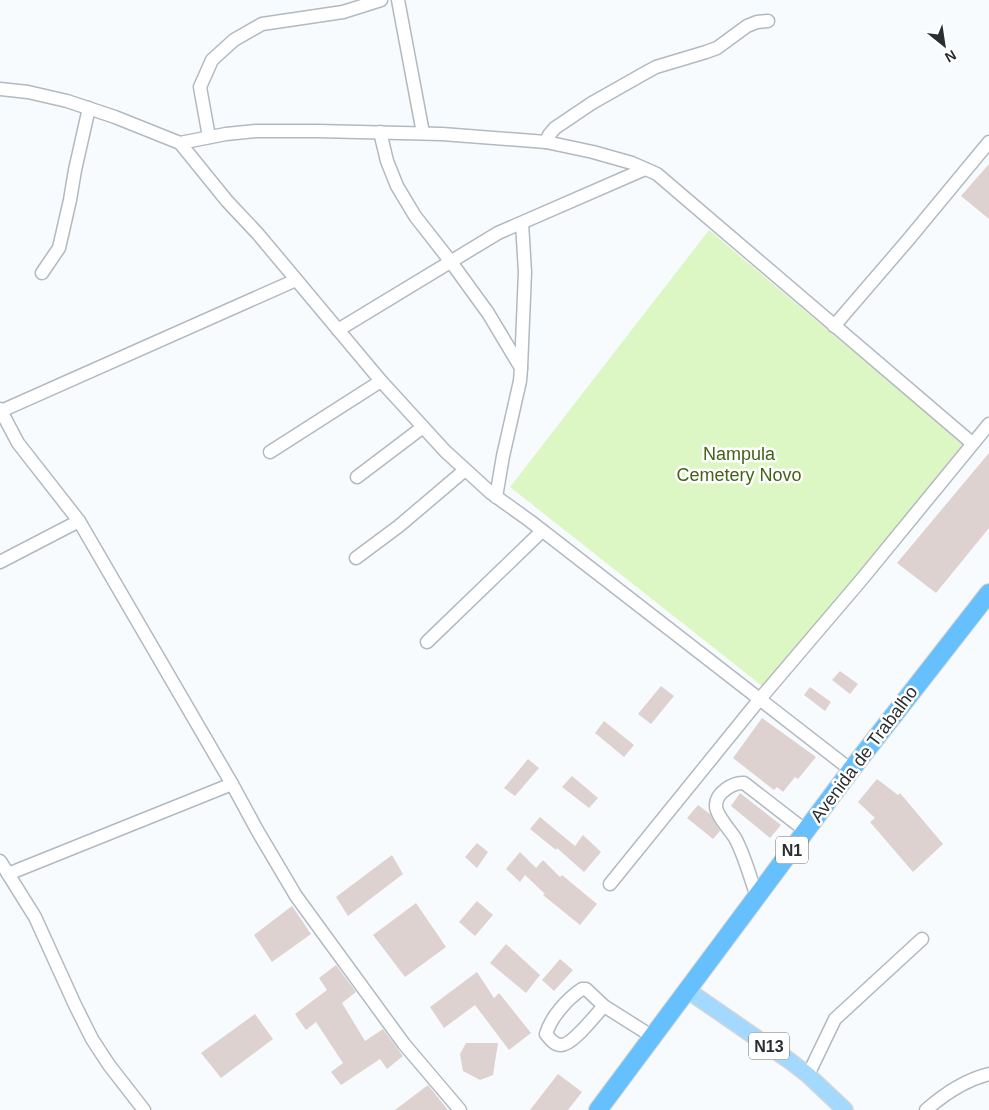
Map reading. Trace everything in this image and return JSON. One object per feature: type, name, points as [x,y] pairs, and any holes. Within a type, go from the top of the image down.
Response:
[{"type":"highway","name":"Avenida de Trabalho","points":[[598,1110],[851,770],[989,593]]},
{"type":"main road","name":"N13","points":[[687,990],[771,1047],[808,1075],[845,1110]]},
{"type":"street","points":[[209,137],[200,87],[212,60],[234,40],[262,24],[343,12],[380,0]]},
{"type":"street","points":[[398,0],[423,133]]},
{"type":"street","points":[[546,142],[549,134],[555,128],[592,103],[656,67],[717,48],[747,26],[758,22],[768,22]]},
{"type":"street","points":[[0,89],[28,92],[67,100],[180,142],[256,131],[423,133],[546,142],[632,163],[657,174],[972,443]]},
{"type":"street","points":[[42,273],[59,248],[88,108]]},
{"type":"street","points":[[380,132],[387,161],[414,216],[452,262],[522,368]]},
{"type":"street","points":[[180,142],[227,201],[258,234],[381,381],[423,428],[465,470],[496,497],[851,770]]},
{"type":"street","points":[[834,326],[989,142]]},
{"type":"street","points":[[338,330],[498,233],[645,169]]},
{"type":"street","points":[[496,497],[522,368],[525,272],[522,223]]},
{"type":"street","points":[[296,280],[1,410],[18,443],[79,521],[296,896],[404,1044],[460,1110]]},
{"type":"street","points":[[270,452],[381,381]]},
{"type":"street","points":[[610,884],[759,700],[989,424]]},
{"type":"street","points":[[357,477],[423,428]]},
{"type":"street","points":[[356,558],[399,526],[465,470]]},
{"type":"street","points":[[0,562],[79,521]]},
{"type":"street","points":[[427,642],[542,531]]},
{"type":"street","points":[[757,896],[736,840],[716,810],[718,797],[729,786],[739,782],[744,783],[806,831]]},
{"type":"street","points":[[8,874],[232,784]]},
{"type":"street","points":[[0,862],[35,917],[92,1039],[109,1065],[144,1110]]},
{"type":"street","points":[[808,1075],[835,1019],[922,939]]},
{"type":"street","points":[[604,1006],[571,1042],[562,1046],[558,1045],[552,1042],[546,1034],[549,1024],[568,1000],[582,989],[586,989],[604,1006],[653,1037]]},
{"type":"street","points":[[926,1110],[937,1100],[959,1086],[974,1078],[989,1074]]},
{"type":"green space","name":"Nampula Cemetery Novo","points":[[709,230],[963,444],[771,693],[510,487]]},
{"type":"building","points":[[989,164],[989,219],[961,196]]},
{"type":"building","points":[[989,453],[989,528],[936,593],[897,563]]},
{"type":"building","points":[[840,671],[858,684],[850,694],[832,680]]},
{"type":"building","points":[[661,686],[674,696],[651,724],[638,714]]},
{"type":"building","points":[[810,687],[831,702],[825,711],[804,695]]},
{"type":"building","points":[[762,718],[816,757],[798,779],[795,777],[783,792],[777,787],[774,790],[733,758]]},
{"type":"building","points":[[604,721],[634,745],[624,757],[595,733]]},
{"type":"building","points":[[528,759],[539,768],[515,796],[504,788]]},
{"type":"building","points":[[572,776],[598,798],[589,808],[562,787]]},
{"type":"building","points":[[877,779],[898,795],[900,793],[943,844],[913,872],[870,822],[875,818],[858,802]]},
{"type":"building","points":[[740,793],[781,825],[770,838],[731,806]]},
{"type":"building","points":[[698,805],[710,814],[720,831],[713,839],[687,818]]},
{"type":"building","points":[[540,817],[575,846],[583,835],[601,852],[584,872],[557,848],[556,850],[530,829]]},
{"type":"building","points":[[477,843],[488,852],[477,868],[465,857]]},
{"type":"building","points":[[520,852],[536,868],[543,860],[560,877],[562,875],[597,904],[580,925],[543,895],[545,894],[525,875],[520,882],[506,869]]},
{"type":"building","points":[[392,855],[403,874],[348,916],[336,897]]},
{"type":"building","points":[[477,901],[493,915],[475,936],[459,922]]},
{"type":"building","points":[[416,903],[446,947],[405,977],[373,935]]},
{"type":"building","points":[[292,906],[311,934],[272,962],[254,935]]},
{"type":"building","points":[[506,944],[540,975],[526,993],[490,963]]},
{"type":"building","points":[[560,959],[573,970],[554,991],[542,980]]},
{"type":"building","points":[[336,965],[356,992],[342,1003],[365,1041],[383,1029],[403,1056],[387,1069],[380,1059],[341,1085],[331,1072],[343,1063],[316,1022],[306,1030],[295,1014],[327,990],[319,978]]},
{"type":"building","points":[[477,972],[494,998],[499,993],[531,1033],[509,1050],[475,1005],[444,1028],[430,1007]]},
{"type":"building","points":[[255,1014],[273,1039],[221,1078],[201,1053]]},
{"type":"building","points":[[466,1043],[498,1043],[493,1075],[480,1080],[463,1071],[460,1054]]},
{"type":"building","points":[[558,1074],[582,1092],[568,1110],[530,1110]]},
{"type":"building","points":[[428,1085],[448,1110],[395,1110]]}]
